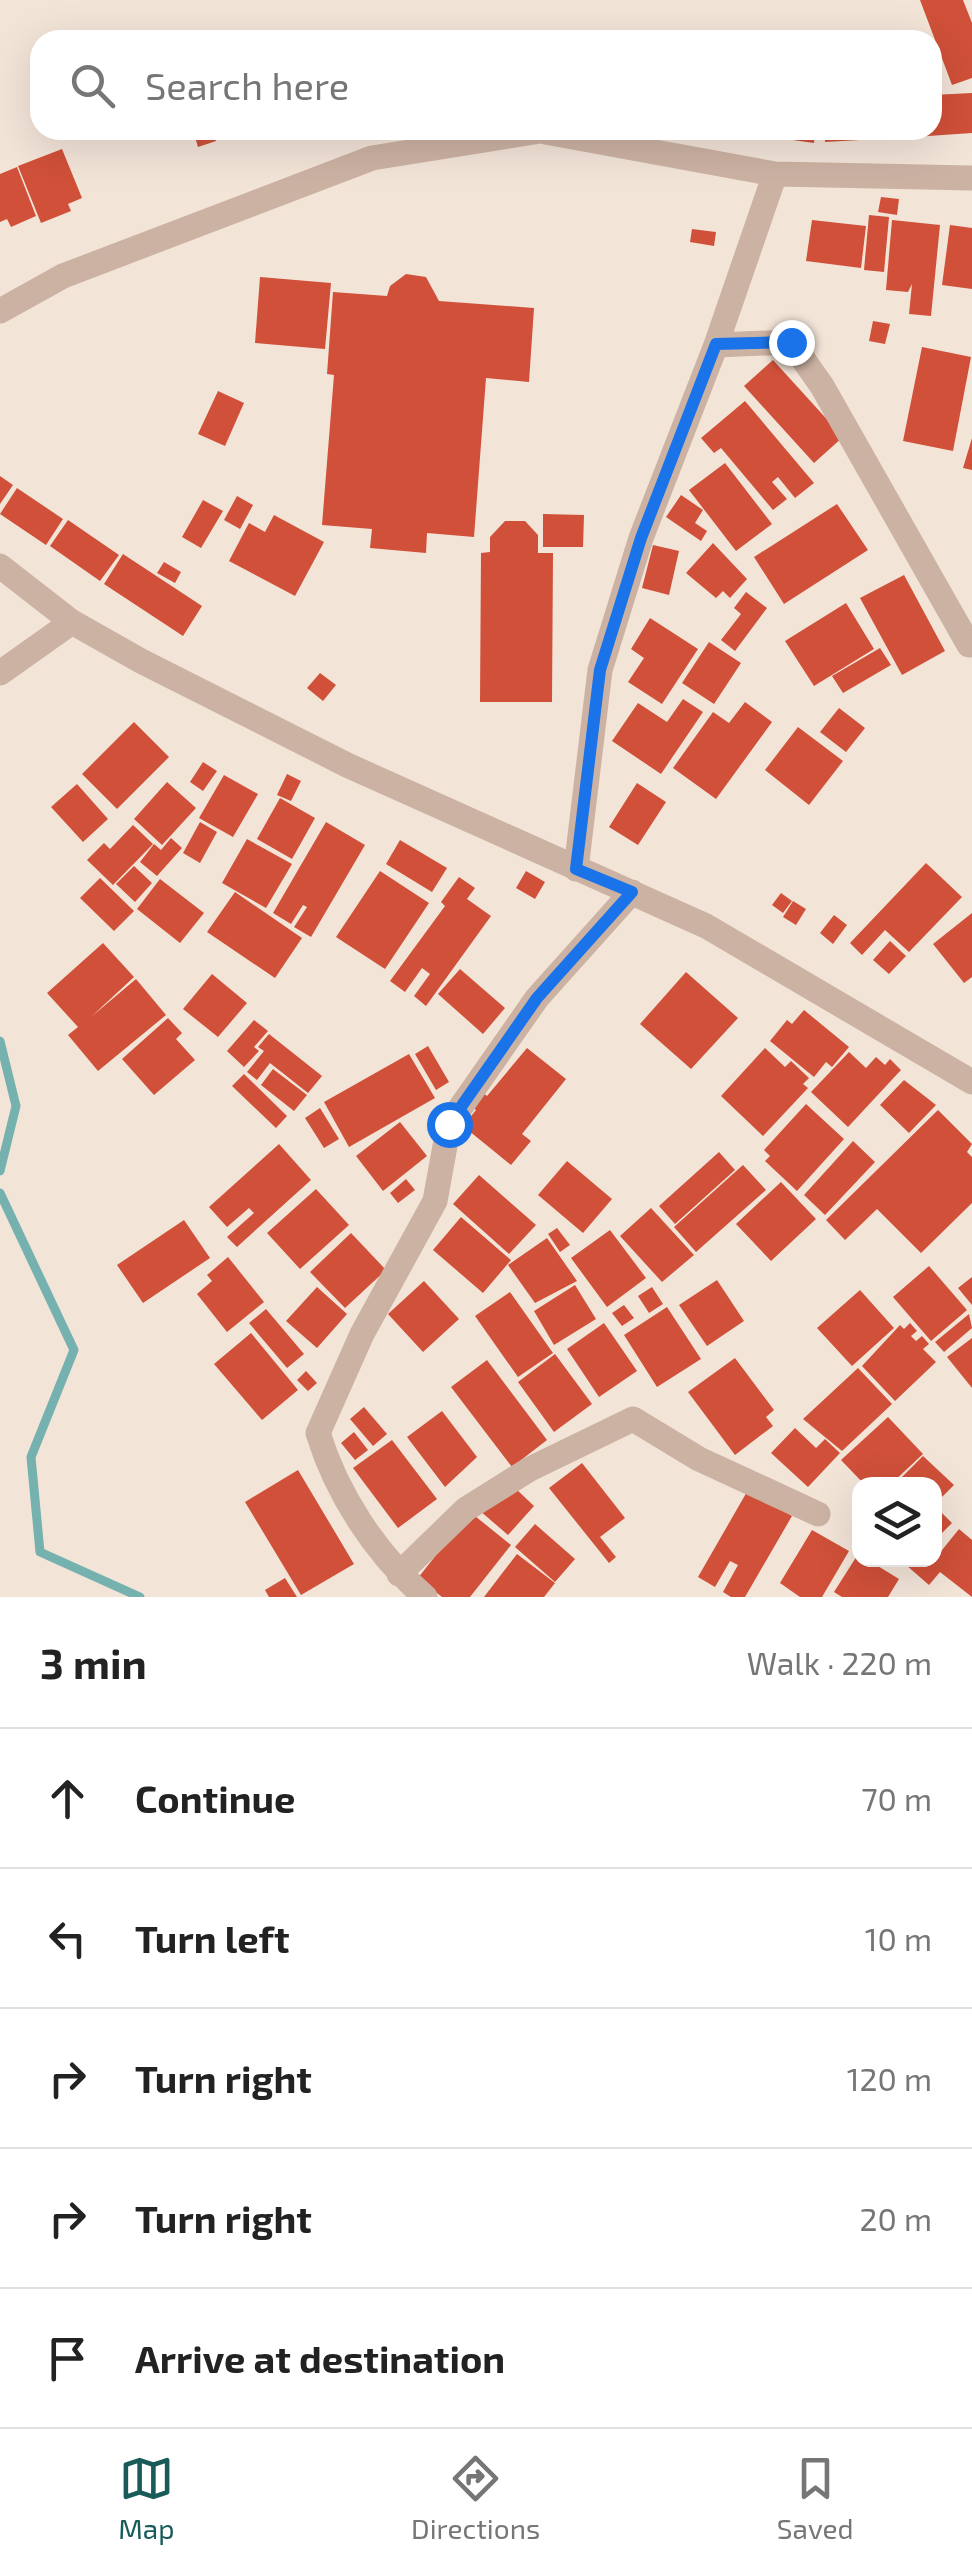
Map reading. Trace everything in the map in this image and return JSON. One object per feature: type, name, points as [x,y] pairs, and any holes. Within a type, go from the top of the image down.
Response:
[{"type":"street","points":[[0,311],[63,276],[372,158],[484,140]]},
{"type":"street","points":[[589,140],[775,174],[972,178]]},
{"type":"street","points":[[576,869],[600,670],[641,538],[716,344],[775,174]]},
{"type":"street","points":[[716,344],[791,342],[822,386],[969,645]]},
{"type":"street","points":[[0,566],[72,622],[347,765],[706,926],[972,1082]]},
{"type":"street","points":[[0,673],[72,622]]},
{"type":"street","points":[[425,1597],[399,1574],[329,1470],[318,1433],[362,1334],[435,1201],[449,1124],[537,998],[632,892]]},
{"type":"street","points":[[399,1574],[466,1509],[530,1469],[633,1419],[699,1459],[818,1514]]},
{"type":"building","points":[[920,0],[963,0],[972,23],[972,78],[952,85],[942,58],[942,30],[931,30]]},
{"type":"building","points":[[972,93],[972,133],[942,135],[942,94]]},
{"type":"building","points":[[196,140],[216,140],[216,141],[198,147]]},
{"type":"building","points":[[62,149],[82,198],[68,204],[71,211],[41,223],[18,166]]},
{"type":"building","points":[[17,167],[36,216],[11,227],[7,219],[0,222],[0,174]]},
{"type":"building","points":[[881,197],[899,199],[897,215],[878,212]]},
{"type":"building","points":[[869,215],[889,217],[884,272],[864,270]]},
{"type":"building","points":[[812,220],[866,226],[861,268],[806,261]]},
{"type":"building","points":[[892,220],[940,225],[931,316],[909,314],[912,284],[908,292],[886,290]]},
{"type":"building","points":[[950,225],[972,228],[972,289],[942,285]]},
{"type":"building","points":[[692,229],[716,232],[714,246],[690,242]]},
{"type":"building","points":[[406,274],[426,277],[439,301],[534,308],[529,382],[486,378],[474,537],[427,533],[426,553],[370,548],[372,529],[322,525],[334,375],[327,374],[333,292],[387,296],[390,286]]},
{"type":"building","points":[[260,277],[331,283],[325,349],[255,343]]},
{"type":"building","points":[[873,321],[890,324],[885,344],[869,341]]},
{"type":"building","points":[[922,347],[971,357],[953,451],[903,441]]},
{"type":"building","points":[[773,360],[843,437],[814,463],[744,386]]},
{"type":"building","points":[[218,391],[244,403],[225,446],[198,434]]},
{"type":"building","points":[[745,401],[814,483],[795,498],[778,477],[772,482],[787,499],[773,510],[721,448],[714,453],[701,438]]},
{"type":"building","points":[[972,438],[972,470],[963,468]]},
{"type":"building","points":[[725,463],[772,524],[736,551],[689,490]]},
{"type":"building","points":[[0,476],[13,485],[0,504]]},
{"type":"building","points":[[17,488],[63,519],[46,545],[0,514]]},
{"type":"building","points":[[681,495],[703,510],[695,523],[707,531],[701,541],[666,517]]},
{"type":"building","points":[[237,496],[253,505],[240,529],[224,520]]},
{"type":"building","points":[[203,500],[223,511],[201,548],[182,537]]},
{"type":"building","points":[[837,504],[868,550],[784,604],[754,557]]},
{"type":"building","points":[[543,514],[584,515],[583,547],[543,547]]},
{"type":"building","points":[[274,515],[324,542],[295,596],[229,561],[249,523],[265,532]]},
{"type":"building","points":[[68,520],[119,555],[100,581],[50,546]]},
{"type":"building","points":[[505,521],[525,521],[538,535],[538,553],[553,553],[552,702],[480,702],[481,553],[490,552],[490,537]]},
{"type":"building","points":[[713,543],[747,579],[730,598],[723,591],[716,598],[686,573]]},
{"type":"building","points":[[653,545],[679,551],[669,595],[642,588]]},
{"type":"building","points":[[123,554],[202,606],[183,636],[104,584]]},
{"type":"building","points":[[164,562],[181,572],[175,583],[157,573]]},
{"type":"building","points":[[904,575],[945,651],[902,675],[860,598]]},
{"type":"building","points":[[746,592],[767,608],[735,651],[721,640],[741,614],[734,608]]},
{"type":"building","points":[[846,603],[874,649],[814,686],[785,641]]},
{"type":"building","points":[[650,618],[698,649],[662,704],[628,682],[644,658],[631,649]]},
{"type":"building","points":[[709,642],[741,663],[714,704],[682,683]]},
{"type":"building","points":[[880,648],[891,665],[843,693],[832,676]]},
{"type":"building","points":[[320,673],[336,685],[323,701],[307,688]]},
{"type":"building","points":[[683,699],[703,712],[661,774],[612,741],[638,703],[667,722]]},
{"type":"building","points":[[745,702],[772,722],[716,799],[673,768],[713,712],[729,723]]},
{"type":"building","points":[[839,708],[865,728],[846,752],[820,732]]},
{"type":"building","points":[[134,722],[169,757],[117,809],[82,774]]},
{"type":"building","points":[[798,727],[843,761],[809,805],[765,770]]},
{"type":"building","points":[[203,762],[217,771],[203,791],[190,782]]},
{"type":"building","points":[[287,774],[301,781],[291,801],[277,795]]},
{"type":"building","points":[[224,775],[258,794],[233,837],[199,818]]},
{"type":"building","points":[[167,782],[196,808],[162,845],[134,819]]},
{"type":"building","points":[[637,783],[666,802],[638,845],[609,827]]},
{"type":"building","points":[[77,784],[108,819],[83,842],[51,807]]},
{"type":"building","points":[[280,798],[315,818],[292,859],[257,839]]},
{"type":"building","points":[[200,822],[217,832],[200,863],[183,853]]},
{"type":"building","points":[[326,822],[365,845],[311,937],[294,927],[307,907],[303,905],[291,924],[273,913]]},
{"type":"building","points":[[133,825],[153,844],[113,885],[87,860],[104,843],[110,849]]},
{"type":"building","points":[[171,838],[182,848],[157,876],[140,862],[154,844],[161,850]]},
{"type":"building","points":[[247,839],[292,864],[266,908],[222,883]]},
{"type":"building","points":[[400,840],[447,868],[432,892],[386,864]]},
{"type":"building","points":[[926,863],[962,897],[909,952],[885,930],[862,955],[850,943]]},
{"type":"building","points":[[134,866],[152,883],[135,902],[116,884]]},
{"type":"building","points":[[380,871],[429,903],[385,969],[336,937]]},
{"type":"building","points":[[526,871],[545,882],[535,899],[516,888]]},
{"type":"building","points":[[459,877],[475,888],[467,899],[491,916],[426,1006],[414,996],[430,974],[422,968],[405,992],[390,981],[445,906],[441,902]]},
{"type":"building","points":[[100,878],[134,911],[114,931],[80,898]]},
{"type":"building","points":[[160,879],[204,913],[180,943],[137,909]]},
{"type":"building","points":[[235,892],[302,938],[275,978],[207,932]]},
{"type":"building","points":[[781,893],[792,901],[783,913],[772,905]]},
{"type":"building","points":[[793,901],[806,909],[796,925],[783,917]]},
{"type":"building","points":[[972,913],[972,977],[964,983],[933,944]]},
{"type":"building","points":[[834,915],[847,925],[833,944],[820,933]]},
{"type":"building","points":[[890,941],[906,956],[889,974],[873,960]]},
{"type":"building","points":[[103,943],[134,977],[91,1017],[136,979],[166,1015],[98,1071],[68,1035],[78,1027],[47,993]]},
{"type":"building","points":[[460,969],[505,1008],[483,1034],[438,994]]},
{"type":"building","points":[[686,972],[738,1018],[691,1069],[640,1024]]},
{"type":"building","points":[[212,974],[247,1003],[218,1037],[183,1009]]},
{"type":"building","points":[[804,1010],[849,1047],[832,1067],[826,1062],[814,1077],[770,1041],[787,1020],[792,1024]]},
{"type":"building","points":[[168,1018],[182,1033],[176,1039],[195,1060],[154,1095],[122,1059]]},
{"type":"building","points":[[254,1020],[268,1031],[254,1047],[259,1051],[244,1067],[227,1051]]},
{"type":"building","points":[[269,1034],[322,1076],[308,1093],[270,1063],[257,1080],[247,1072],[264,1051],[258,1047]]},
{"type":"building","points":[[428,1046],[449,1082],[436,1090],[415,1054]]},
{"type":"building","points":[[527,1048],[566,1079],[522,1134],[531,1141],[511,1165],[463,1126],[476,1110],[471,1105],[482,1092],[487,1096]]},
{"type":"building","points":[[765,1048],[785,1067],[791,1061],[809,1078],[803,1084],[808,1088],[763,1136],[721,1096]]},
{"type":"building","points":[[849,1052],[866,1068],[876,1057],[885,1065],[890,1059],[901,1070],[848,1127],[811,1092]]},
{"type":"building","points":[[409,1054],[435,1098],[349,1147],[324,1102]]},
{"type":"building","points":[[273,1069],[307,1095],[294,1111],[261,1085]]},
{"type":"building","points":[[244,1074],[287,1116],[276,1128],[232,1086]]},
{"type":"building","points":[[904,1080],[936,1105],[909,1133],[880,1105]]},
{"type":"building","points":[[806,1104],[844,1139],[797,1191],[765,1161],[770,1156],[764,1150]]},
{"type":"building","points":[[320,1108],[339,1139],[324,1148],[305,1118]]},
{"type":"building","points":[[938,1110],[972,1144],[967,1152],[972,1157],[972,1203],[921,1253],[877,1209],[845,1240],[826,1220]]},
{"type":"building","points":[[400,1122],[427,1156],[383,1191],[356,1156]]},
{"type":"building","points":[[853,1141],[875,1162],[825,1215],[804,1195]]},
{"type":"building","points":[[279,1144],[311,1180],[237,1247],[227,1237],[254,1213],[249,1208],[227,1227],[209,1207]]},
{"type":"building","points":[[719,1152],[735,1170],[675,1224],[659,1206]]},
{"type":"building","points":[[567,1161],[612,1199],[583,1233],[538,1195]]},
{"type":"building","points":[[743,1165],[766,1190],[696,1252],[674,1227]]},
{"type":"building","points":[[479,1175],[536,1225],[509,1254],[453,1204]]},
{"type":"building","points":[[406,1179],[415,1190],[398,1203],[390,1193]]},
{"type":"building","points":[[781,1182],[816,1219],[771,1261],[736,1224]]},
{"type":"building","points":[[316,1189],[349,1225],[300,1269],[267,1233]]},
{"type":"building","points":[[651,1208],[694,1255],[662,1282],[620,1236]]},
{"type":"building","points":[[461,1217],[511,1260],[483,1293],[433,1250]]},
{"type":"building","points":[[184,1220],[210,1258],[143,1303],[117,1265]]},
{"type":"building","points":[[557,1228],[570,1245],[560,1252],[548,1234]]},
{"type":"building","points":[[610,1230],[646,1278],[607,1307],[571,1258]]},
{"type":"building","points":[[351,1233],[386,1270],[345,1308],[310,1272]]},
{"type":"building","points":[[547,1238],[577,1281],[535,1303],[508,1265]]},
{"type":"building","points":[[228,1257],[264,1302],[227,1332],[197,1294],[212,1281],[207,1275]]},
{"type":"building","points":[[929,1266],[967,1310],[931,1341],[893,1297]]},
{"type":"building","points":[[972,1277],[972,1305],[958,1288]]},
{"type":"building","points":[[717,1280],[744,1321],[707,1346],[679,1305]]},
{"type":"building","points":[[424,1281],[459,1319],[423,1352],[388,1314]]},
{"type":"building","points":[[575,1285],[596,1319],[554,1345],[534,1311]]},
{"type":"building","points":[[317,1287],[347,1314],[317,1348],[286,1321]]},
{"type":"building","points":[[652,1287],[663,1304],[649,1313],[638,1296]]},
{"type":"building","points":[[860,1290],[894,1328],[852,1366],[817,1328]]},
{"type":"building","points":[[510,1292],[553,1353],[518,1377],[475,1316]]},
{"type":"building","points":[[624,1305],[634,1318],[622,1326],[612,1313]]},
{"type":"building","points":[[667,1307],[701,1359],[657,1387],[624,1335]]},
{"type":"building","points":[[266,1309],[304,1354],[287,1368],[249,1323]]},
{"type":"building","points":[[969,1314],[972,1328],[944,1352],[935,1342]]},
{"type":"building","points":[[604,1323],[637,1371],[599,1397],[567,1349]]},
{"type":"building","points":[[910,1323],[917,1331],[911,1336],[916,1341],[922,1336],[929,1344],[923,1349],[936,1362],[895,1401],[862,1366],[900,1325],[904,1329]]},
{"type":"building","points":[[251,1333],[298,1390],[262,1420],[214,1364]]},
{"type":"building","points":[[972,1338],[972,1388],[947,1357]]},
{"type":"building","points":[[555,1354],[592,1404],[554,1432],[518,1382]]},
{"type":"building","points":[[735,1358],[774,1410],[766,1417],[773,1426],[735,1455],[688,1392]]},
{"type":"building","points":[[487,1360],[547,1440],[512,1467],[451,1387]]},
{"type":"building","points":[[858,1368],[892,1404],[842,1451],[803,1419]]},
{"type":"building","points":[[306,1371],[317,1383],[308,1391],[297,1380]]},
{"type":"building","points":[[364,1407],[387,1434],[373,1446],[350,1419]]},
{"type":"building","points":[[442,1411],[477,1457],[445,1487],[407,1437]]},
{"type":"building","points":[[888,1417],[923,1454],[898,1477],[857,1477],[841,1460]]},
{"type":"building","points":[[795,1428],[816,1448],[825,1439],[840,1453],[808,1487],[771,1453]]},
{"type":"building","points":[[354,1432],[368,1450],[355,1460],[341,1443]]},
{"type":"building","points":[[392,1440],[437,1499],[398,1528],[353,1468]]},
{"type":"building","points":[[923,1456],[954,1485],[942,1497],[942,1477],[902,1477]]},
{"type":"building","points":[[582,1463],[625,1518],[600,1537],[616,1557],[609,1563],[549,1488]]},
{"type":"building","points":[[298,1470],[354,1564],[301,1595],[245,1502]]},
{"type":"building","points":[[514,1487],[534,1506],[508,1535],[479,1510]]},
{"type":"building","points":[[748,1490],[792,1516],[745,1597],[731,1597],[723,1592],[738,1565],[730,1561],[715,1587],[698,1577]]},
{"type":"building","points":[[470,1512],[511,1545],[470,1597],[442,1597],[418,1578]]},
{"type":"building","points":[[942,1513],[952,1523],[942,1533]]},
{"type":"building","points":[[535,1524],[575,1559],[555,1582],[515,1547]]},
{"type":"building","points":[[959,1529],[972,1540],[972,1597],[940,1572],[929,1585],[908,1567],[942,1567],[942,1550]]},
{"type":"building","points":[[812,1530],[849,1551],[822,1597],[800,1597],[780,1583]]},
{"type":"building","points":[[517,1554],[555,1583],[544,1597],[484,1597]]},
{"type":"building","points":[[852,1564],[852,1567],[879,1567],[899,1579],[888,1597],[842,1597],[834,1592]]},
{"type":"building","points":[[285,1578],[297,1597],[269,1597],[265,1590]]},
{"type":"waterway","points":[[0,1041],[16,1106],[0,1171]]},
{"type":"waterway","points":[[0,1193],[74,1350],[31,1457],[40,1552],[140,1597]]},
{"type":"route","points":[[449,1124],[537,998],[632,892],[576,869],[600,670],[641,538],[716,344],[791,342]]}]
